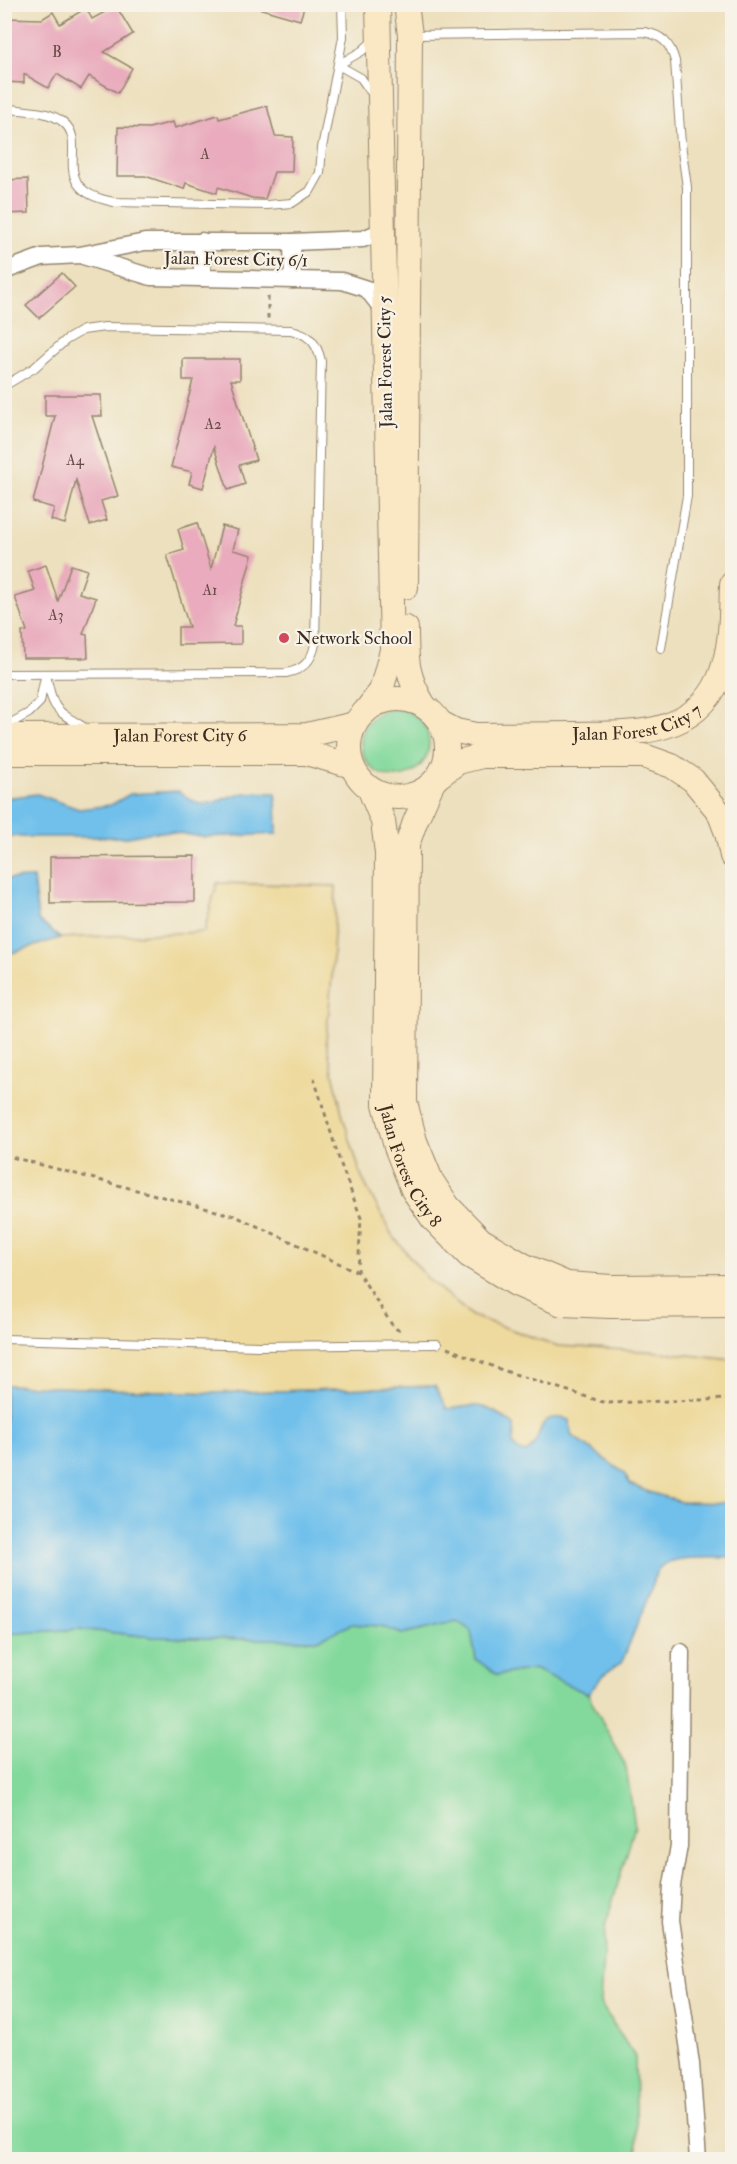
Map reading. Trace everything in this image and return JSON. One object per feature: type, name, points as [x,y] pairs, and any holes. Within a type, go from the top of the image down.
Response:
[{"type":"street","name":"Jalan Forest City 5","points":[[359,718],[381,691],[392,650],[378,4]]},
{"type":"street","name":"Jalan Forest City 5","points":[[406,4],[410,34],[406,650],[407,669],[413,688],[433,715]]},
{"type":"street","name":"Jalan Forest City 6/1","points":[[4,271],[42,257],[80,255],[145,242],[292,242],[363,239],[384,230]]},
{"type":"street","points":[[202,241],[202,278]]},
{"type":"street","points":[[292,242],[292,279]]},
{"type":"street","name":"Jalan Forest City 6/1","points":[[80,255],[151,277],[342,281],[367,290],[384,311]]},
{"type":"street","name":"Jalan Forest City 7","points":[[433,715],[456,731],[476,735],[641,733],[669,726],[690,714],[704,702],[719,679],[726,661],[729,641],[732,584]]},
{"type":"street","points":[[394,699],[416,702],[433,715],[445,733],[447,744],[447,755],[436,780],[413,796],[402,798],[380,795],[370,790],[362,783],[352,766],[349,745],[359,718],[383,701],[394,699]]},
{"type":"street","name":"Jalan Forest City 6","points":[[4,736],[307,735],[359,718]]},
{"type":"street","name":"Jalan Forest City 6","points":[[4,753],[306,753],[352,766]]},
{"type":"street","name":"Jalan Forest City 7","points":[[436,780],[458,762],[483,756],[644,756],[672,766],[693,780],[718,812],[727,833],[732,856]]},
{"type":"street","name":"Jalan Forest City 8","points":[[436,780],[415,822],[407,846],[405,1102],[415,1141],[431,1180],[448,1206],[481,1240],[525,1266],[567,1284],[611,1287],[732,1286]]},
{"type":"street","name":"Jalan Forest City 8","points":[[370,790],[383,821],[387,854],[385,1104],[396,1147],[413,1190],[433,1219],[468,1255],[516,1284],[562,1304],[732,1305]]},
{"type":"street","points":[[681,1652],[679,1846],[672,1885],[670,1921],[691,2064],[698,2160]]},
{"type":"lane","points":[[4,108],[20,112],[44,113],[64,122],[72,134],[74,174],[80,189],[96,199],[125,203],[267,205],[292,203],[310,190],[320,173],[322,148],[343,37],[342,4]]},
{"type":"lane","points":[[410,34],[644,32],[655,34],[665,40],[672,50],[687,187],[687,496],[661,648]]},
{"type":"lane","points":[[338,65],[362,51],[378,37]]},
{"type":"lane","points":[[338,65],[361,78],[380,105]]},
{"type":"lane","points":[[4,386],[34,368],[66,340],[83,330],[105,327],[291,330],[303,333],[312,340],[319,349],[321,361],[315,644],[313,655],[306,664],[297,671],[286,673],[4,674]]},
{"type":"lane","points":[[4,727],[29,713],[40,702],[46,674]]},
{"type":"lane","points":[[46,674],[51,700],[57,710],[98,735]]},
{"type":"lane","points":[[4,1339],[260,1346],[437,1344]]},
{"type":"path","points":[[268,279],[268,330]]},
{"type":"path","points":[[314,1078],[340,1162],[361,1218],[358,1272]]},
{"type":"path","points":[[4,1155],[235,1216],[358,1272],[394,1328],[405,1332]]},
{"type":"path","points":[[437,1344],[502,1370],[606,1403],[732,1399]]},
{"type":"green space","points":[[402,709],[414,715],[423,724],[429,736],[427,756],[419,767],[402,777],[388,777],[371,767],[363,756],[361,736],[371,719],[382,711]]},
{"type":"green space","points":[[457,1621],[471,1631],[476,1659],[497,1675],[534,1669],[588,1694],[626,1767],[635,1826],[605,1927],[600,2003],[635,2057],[637,2159],[5,2160],[5,1634],[79,1629],[152,1637],[317,1640],[352,1624],[381,1626],[402,1634]]},
{"type":"sand","points":[[217,883],[336,886],[332,976],[326,1041],[343,1117],[362,1178],[392,1235],[428,1279],[472,1316],[558,1346],[661,1352],[732,1360],[732,1503],[681,1502],[646,1491],[630,1484],[624,1473],[571,1435],[535,1443],[526,1453],[519,1451],[513,1445],[514,1425],[482,1407],[447,1410],[435,1386],[213,1393],[5,1385],[5,955],[60,938],[204,932]]},
{"type":"water","points":[[179,791],[202,804],[243,793],[276,793],[277,834],[202,837],[172,832],[153,832],[128,837],[5,835],[5,798],[37,794],[79,809],[111,805],[130,794]]},
{"type":"water","points":[[33,878],[38,920],[60,938],[5,955],[5,879]]},
{"type":"water","points":[[5,1385],[213,1393],[435,1386],[447,1409],[482,1407],[514,1425],[513,1445],[519,1451],[526,1453],[532,1447],[545,1422],[558,1418],[570,1420],[571,1435],[624,1473],[630,1484],[681,1502],[732,1503],[732,1558],[685,1558],[663,1565],[656,1572],[622,1662],[603,1675],[588,1694],[534,1669],[497,1675],[476,1659],[471,1631],[457,1621],[402,1634],[381,1626],[352,1624],[317,1640],[152,1637],[79,1629],[5,1634]]},
{"type":"building","points":[[258,4],[305,4],[300,20],[258,8]]},
{"type":"building","points":[[116,6],[133,34],[104,52],[132,68],[118,93],[89,76],[81,89],[57,74],[48,88],[24,74],[24,83],[4,82],[4,18],[42,19],[53,12],[60,24],[86,8],[92,19]]},
{"type":"building","points":[[267,106],[275,136],[293,137],[292,172],[274,172],[265,199],[252,198],[218,187],[217,193],[186,183],[184,189],[145,176],[117,176],[118,127],[149,128],[173,122],[175,128],[218,115],[219,119]]},
{"type":"building","points":[[28,179],[29,213],[4,214],[4,180]]},
{"type":"building","points":[[62,273],[75,287],[39,318],[26,305]]},
{"type":"building","points":[[183,359],[240,359],[240,380],[231,380],[256,460],[239,465],[245,484],[228,490],[214,447],[203,488],[189,484],[192,472],[171,467],[193,380],[183,380]]},
{"type":"building","points":[[45,395],[101,395],[102,416],[92,416],[118,496],[101,501],[107,520],[90,525],[76,480],[65,524],[51,520],[54,508],[33,502],[55,416],[45,416]]},
{"type":"building","points":[[197,523],[211,569],[222,526],[238,530],[233,550],[252,555],[233,626],[241,626],[241,644],[178,645],[178,627],[189,627],[167,555],[184,550],[178,529]]},
{"type":"building","points":[[46,565],[58,601],[71,565],[87,570],[79,593],[96,598],[83,634],[87,635],[88,658],[23,658],[22,632],[27,631],[15,597],[35,591],[28,571]]},
{"type":"building","points":[[195,856],[195,902],[50,903],[50,857]]},
{"type":"place","name":"Network School","points":[[284,638]]}]
